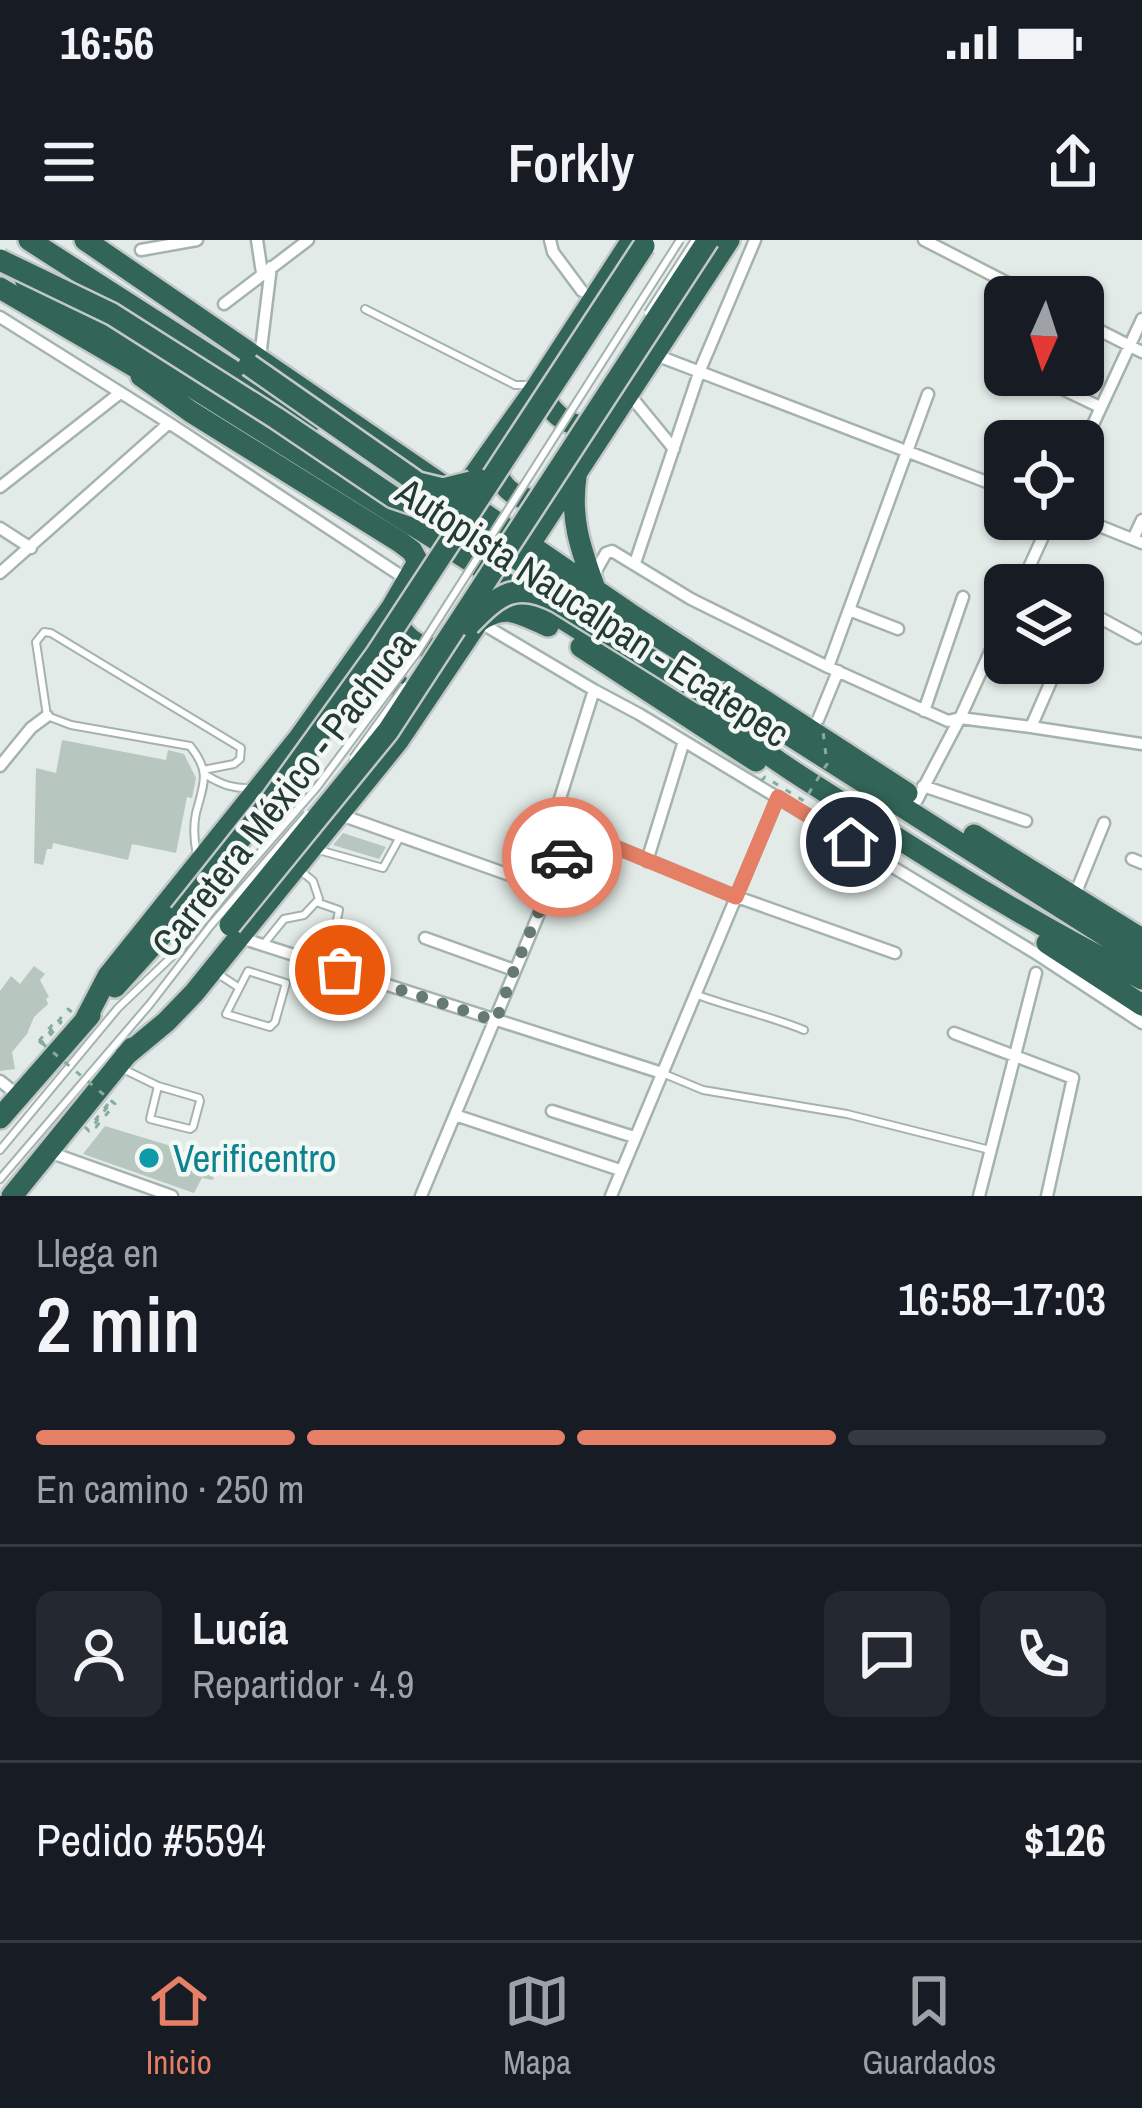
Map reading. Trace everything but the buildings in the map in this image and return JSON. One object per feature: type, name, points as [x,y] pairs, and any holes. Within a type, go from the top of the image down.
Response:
[{"type":"highway","points":[[29,240],[292,408],[453,504]]},
{"type":"highway","points":[[85,240],[111,257],[134,282],[254,361],[724,694],[814,733],[920,793],[1142,939]]},
{"type":"highway","name":"Carretera México - Pachuca","points":[[12,1196],[454,644],[708,240]]},
{"type":"highway","points":[[525,552],[729,240]]},
{"type":"highway","points":[[254,361],[418,483],[451,489],[473,480],[489,459],[635,242]]},
{"type":"highway","name":"Carretera México - Pachuca","points":[[0,1118],[180,915],[340,706],[523,431],[635,242]]},
{"type":"highway","points":[[0,261],[112,314],[411,505],[440,507],[455,502],[474,486],[489,459]]},
{"type":"highway","name":"Autopista Naucalpan - Ecatepec","points":[[0,261],[122,343],[729,723],[783,766],[921,854],[1142,979]]},
{"type":"highway","name":"Autopista Naucalpan - Ecatepec","points":[[0,287],[220,416],[501,592],[747,756],[1142,1005]]},
{"type":"highway","points":[[84,1022],[108,976],[299,738],[392,607],[418,562],[412,550],[191,412],[113,356]]},
{"type":"highway","points":[[538,385],[564,421],[586,427],[609,422]]},
{"type":"highway","points":[[453,504],[489,459],[523,431]]},
{"type":"highway","points":[[489,459],[514,495],[528,500],[543,500],[571,480]]},
{"type":"highway","points":[[571,480],[577,533],[594,587]]},
{"type":"highway","points":[[525,552],[594,587],[1142,958]]},
{"type":"highway","points":[[122,1062],[180,1008],[212,970],[407,727],[454,644],[500,597],[535,592],[704,693],[724,694]]},
{"type":"highway","points":[[392,607],[402,632],[413,643],[437,650],[454,644],[498,610],[548,626]]},
{"type":"highway","points":[[337,680],[366,669],[389,676],[405,694],[407,727]]},
{"type":"street","points":[[141,250],[196,240]]},
{"type":"street","points":[[254,361],[267,270],[256,240]]},
{"type":"street","points":[[224,304],[308,240]]},
{"type":"street","points":[[550,240],[582,291]]},
{"type":"street","points":[[635,563],[700,370],[755,240]]},
{"type":"street","points":[[924,240],[994,276]]},
{"type":"street","points":[[0,317],[409,581]]},
{"type":"street","points":[[1094,420],[1142,320]]},
{"type":"street","points":[[1104,333],[1142,352]]},
{"type":"street","points":[[661,357],[984,481]]},
{"type":"street","points":[[0,488],[120,393]]},
{"type":"street","points":[[629,394],[674,449]]},
{"type":"street","points":[[814,733],[849,610],[928,394]]},
{"type":"street","points":[[1077,396],[1100,407]]},
{"type":"street","points":[[0,573],[169,423]]},
{"type":"street","points":[[1104,528],[1138,541],[1142,520]]},
{"type":"street","points":[[0,528],[31,548]]},
{"type":"street","points":[[594,587],[597,569],[612,551],[691,599],[948,721],[960,718],[1142,744]]},
{"type":"street","points":[[924,711],[963,597]]},
{"type":"street","points":[[849,610],[898,629]]},
{"type":"street","points":[[1104,620],[1136,638]]},
{"type":"street","points":[[478,622],[778,797],[1142,1023]]},
{"type":"street","points":[[984,665],[920,793],[1026,821]]},
{"type":"street","points":[[1030,727],[1049,684]]},
{"type":"street","points":[[594,690],[553,820],[736,897],[895,953]]},
{"type":"street","points":[[0,766],[46,716]]},
{"type":"street","points":[[647,861],[684,741]]},
{"type":"street","points":[[611,1196],[778,797]]},
{"type":"street","points":[[338,814],[549,889]]},
{"type":"street","points":[[1074,897],[1104,824]]},
{"type":"street","points":[[421,1196],[574,830]]},
{"type":"street","points":[[238,937],[662,1073]]},
{"type":"street","points":[[425,938],[514,970]]},
{"type":"street","points":[[979,1196],[1036,973]]},
{"type":"street","points":[[953,1034],[1073,1078],[1047,1196]]},
{"type":"street","points":[[0,1081],[19,1096]]},
{"type":"street","points":[[551,1111],[634,1137]]},
{"type":"street","points":[[454,1114],[620,1170]]},
{"type":"street","points":[[506,1150],[512,1134]]},
{"type":"street","points":[[49,1152],[172,1196]]},
{"type":"lane","points":[[0,1179],[150,1004],[242,872],[317,788],[416,654],[680,240]]},
{"type":"lane","points":[[644,319],[695,240]]},
{"type":"lane","points":[[365,308],[515,385],[538,385]]},
{"type":"lane","points":[[0,1150],[118,1008],[208,922],[329,790],[386,714],[594,397]]},
{"type":"lane","points":[[205,772],[234,764],[241,748],[51,633],[44,632],[36,641],[46,716],[71,725],[190,746],[205,772],[220,784],[259,788]]},
{"type":"lane","points":[[198,864],[195,817],[205,772]]},
{"type":"lane","points":[[311,848],[383,868],[401,836]]},
{"type":"lane","points":[[263,945],[284,919],[304,915],[316,902],[319,894],[313,881],[296,866]]},
{"type":"lane","points":[[316,902],[339,910],[336,925]]},
{"type":"lane","points":[[212,970],[238,987]]},
{"type":"lane","points":[[248,971],[286,983],[273,1026],[227,1016],[238,987],[248,971]]},
{"type":"lane","points":[[695,994],[804,1030]]},
{"type":"lane","points":[[122,1062],[158,1086],[199,1098],[193,1127],[150,1119],[158,1086]]},
{"type":"lane","points":[[662,1073],[703,1090],[847,1114],[991,1150]]},
{"type":"path","points":[[761,781],[765,776],[804,801],[827,764],[814,733]]},
{"type":"path","points":[[39,1041],[57,1019],[61,1022],[43,1044],[115,1104],[96,1127],[92,1124],[108,1104]]},
{"type":"way so far","points":[[340,970],[496,1021],[562,857]]},
{"type":"place","name":"Verificentro","points":[[149,1158]]},
{"type":"route","points":[[562,857],[574,830],[736,897],[778,797],[851,842]]}]
